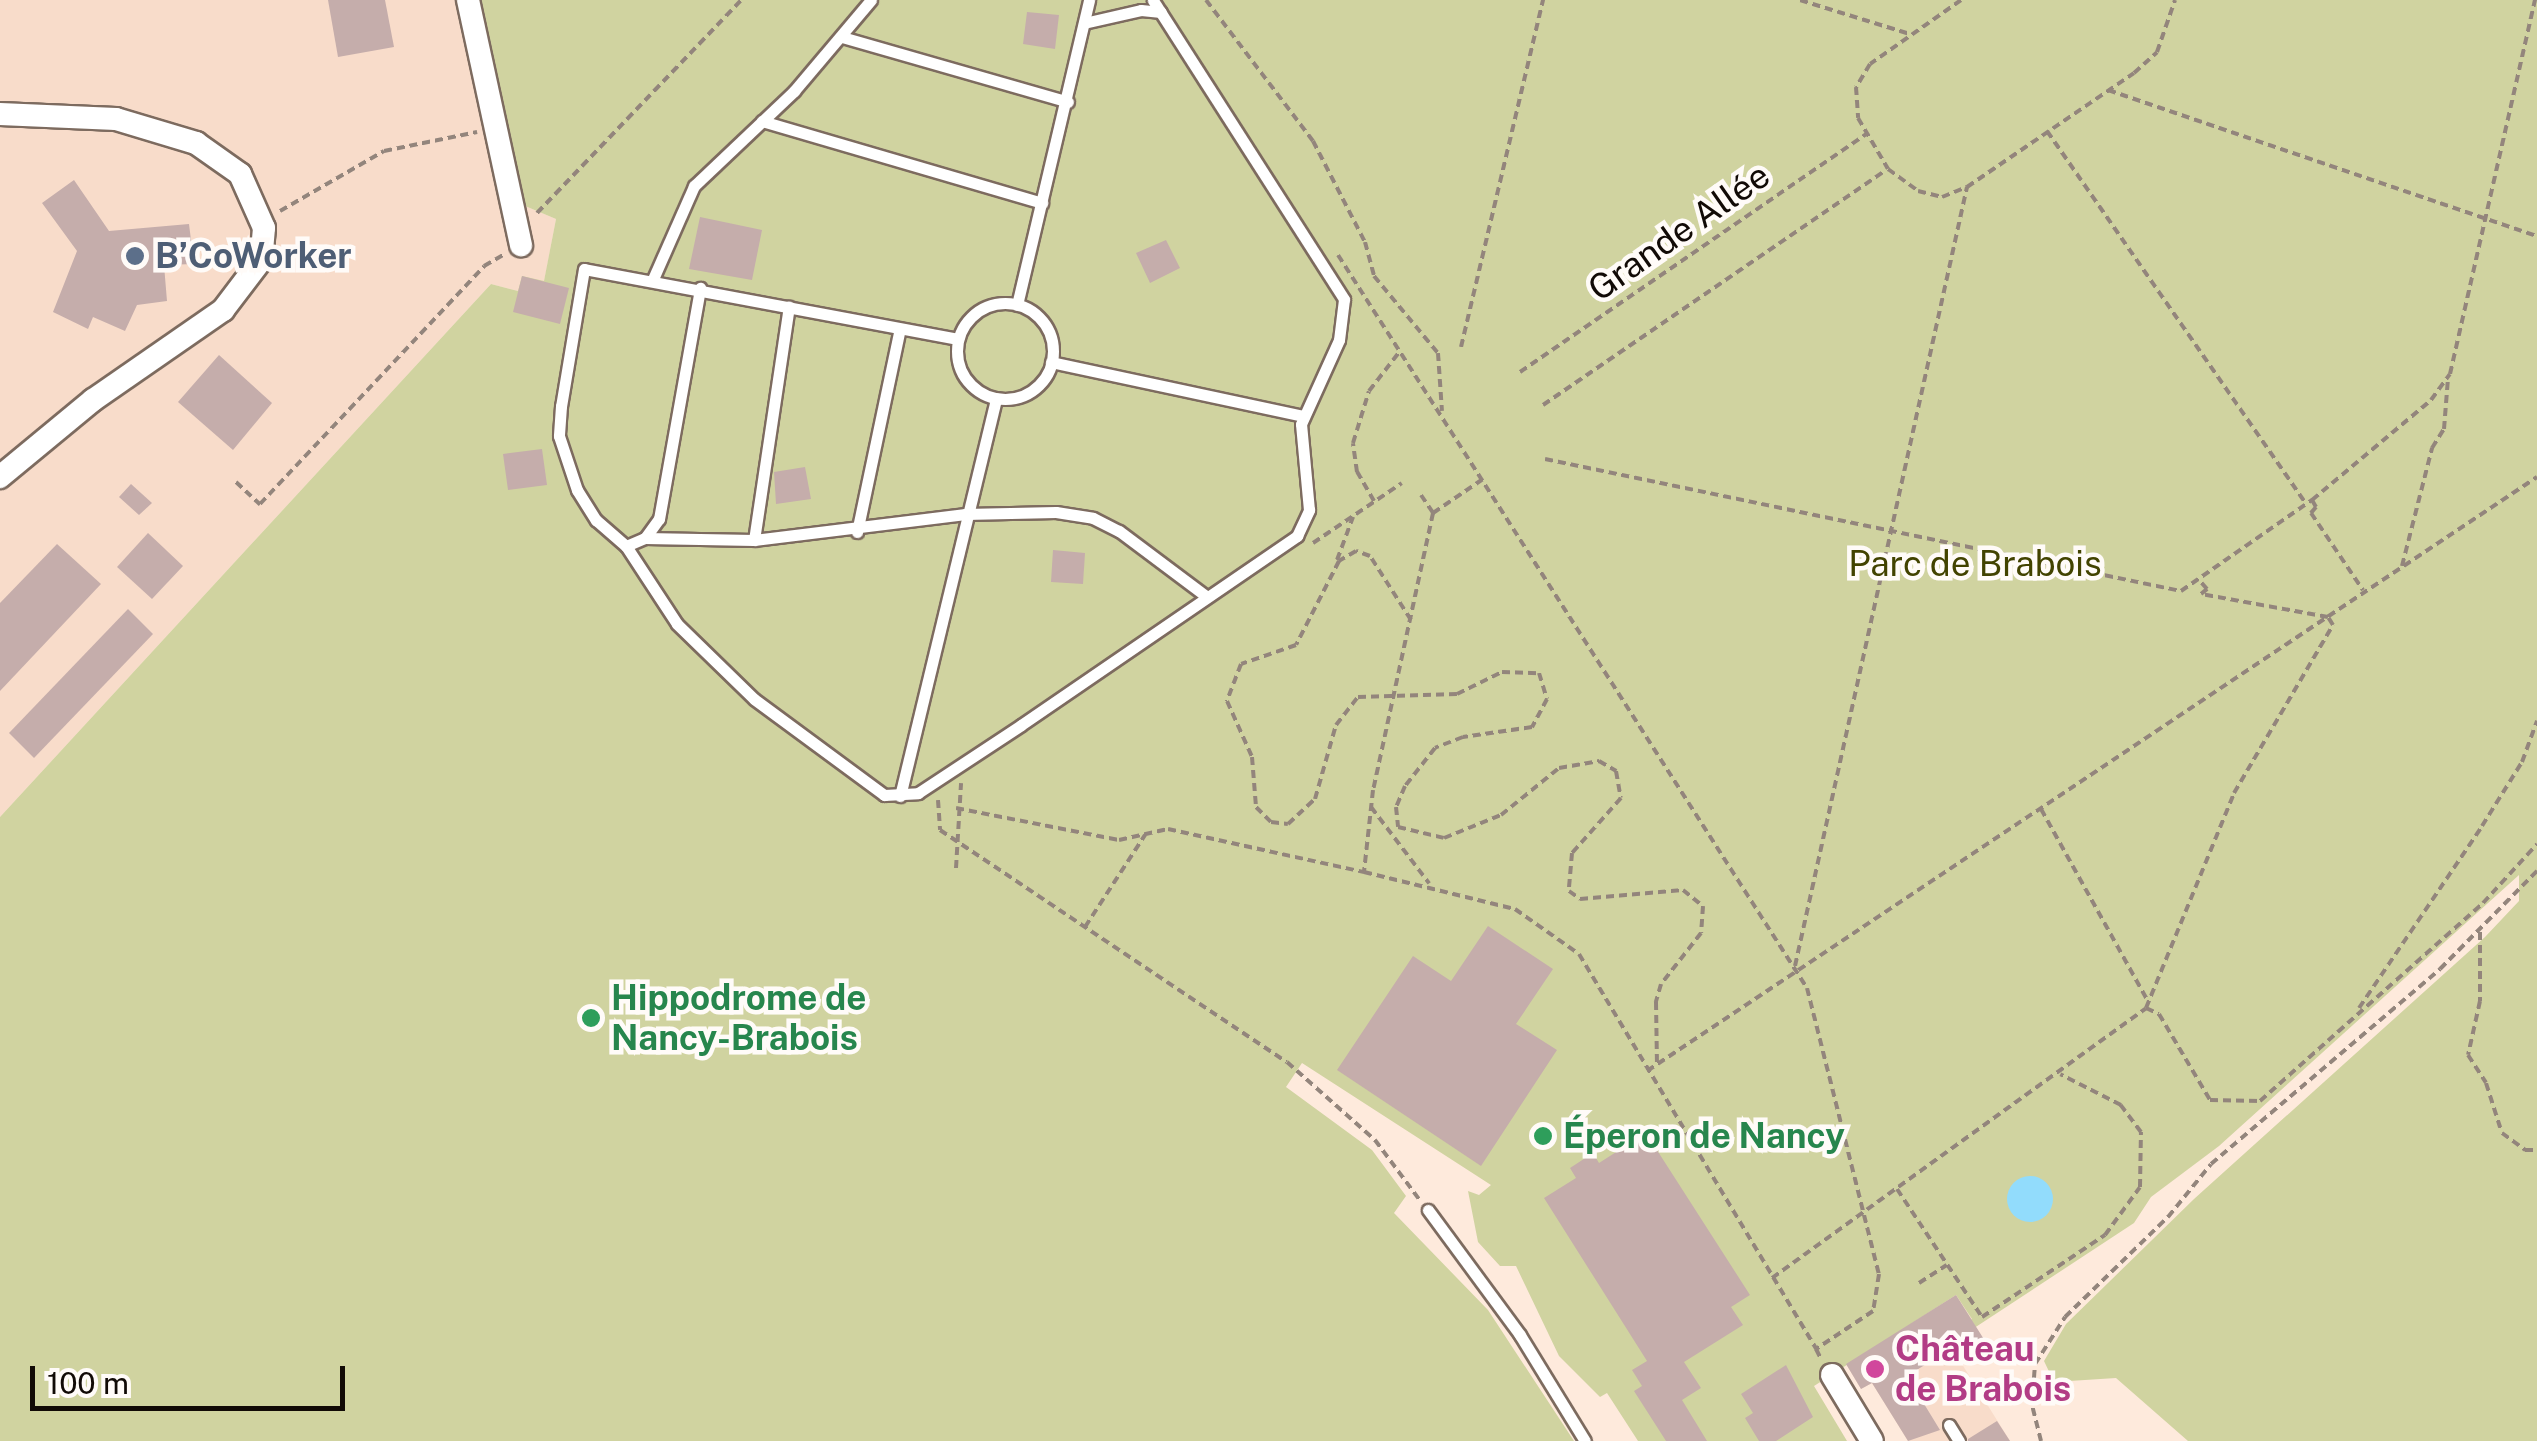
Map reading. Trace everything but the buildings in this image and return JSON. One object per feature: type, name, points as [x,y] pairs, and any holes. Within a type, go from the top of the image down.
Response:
[{"type":"street","points":[[468,0],[521,245]]},
{"type":"street","points":[[0,114],[116,119],[196,143],[240,174],[262,220],[262,260],[224,310],[92,400],[0,477]]},
{"type":"street","points":[[1832,1375],[1872,1441]]},
{"type":"lane","points":[[653,279],[694,186],[842,37],[871,0]]},
{"type":"lane","points":[[1017,305],[1089,0]]},
{"type":"lane","points":[[958,339],[900,332],[700,288],[584,269],[560,406],[559,436],[577,490],[596,520],[626,546],[678,624],[715,664],[873,792],[900,796],[918,793],[1297,536],[1304,522],[1310,498],[1302,416],[1339,340],[1344,298],[1153,0]]},
{"type":"lane","points":[[1084,23],[1141,10],[1161,12]]},
{"type":"lane","points":[[842,37],[1068,102]]},
{"type":"lane","points":[[762,121],[1042,204]]},
{"type":"lane","points":[[645,538],[659,519],[700,288]]},
{"type":"lane","points":[[1017,305],[1049,333],[1051,362],[1024,394],[996,398],[964,377],[958,339],[980,310],[1017,305]]},
{"type":"lane","points":[[754,540],[789,306]]},
{"type":"lane","points":[[857,532],[900,332]]},
{"type":"lane","points":[[1051,362],[1302,416]]},
{"type":"lane","points":[[900,796],[996,398]]},
{"type":"lane","points":[[626,546],[645,538],[754,540],[857,532],[965,514],[1094,518],[1206,596]]},
{"type":"lane","points":[[1428,1210],[1520,1335],[1585,1441]]},
{"type":"lane","points":[[1949,1425],[1959,1441]]},
{"type":"path","points":[[521,245],[534,217],[741,0]]},
{"type":"path","points":[[1206,0],[1313,141],[1365,242],[1374,276],[1438,353],[1442,416]]},
{"type":"path","points":[[1461,347],[1543,0]]},
{"type":"path","points":[[1800,0],[1911,35]]},
{"type":"path","points":[[1961,0],[1861,74],[1855,103],[1866,134],[1888,169],[1936,196],[1967,187],[2157,52],[2175,0]]},
{"type":"path","points":[[2402,566],[2432,448],[2444,428],[2450,374],[2535,0]]},
{"type":"path","points":[[2108,90],[2537,236]]},
{"type":"path","points":[[262,220],[384,151],[493,129]]},
{"type":"path","points":[[2047,131],[2316,507],[2310,513],[2363,590]]},
{"type":"path","name":"Grande Allée","points":[[1520,372],[1866,134]]},
{"type":"path","name":"Grande Allée","points":[[1543,405],[1888,169]]},
{"type":"path","points":[[1796,968],[1967,187]]},
{"type":"path","points":[[1334,250],[1796,968],[1879,1274],[1873,1311],[1816,1350]]},
{"type":"path","points":[[236,482],[260,504],[484,266]]},
{"type":"path","points":[[1374,501],[1358,472],[1353,443],[1368,391],[1400,351]]},
{"type":"path","points":[[1545,459],[2181,591],[2309,502],[2431,400],[2450,374]]},
{"type":"path","points":[[1646,1071],[2537,477]]},
{"type":"path","points":[[1364,872],[1393,692],[1433,513],[1483,478]]},
{"type":"path","points":[[1305,548],[1402,482]]},
{"type":"path","points":[[1421,494],[1433,513]]},
{"type":"path","points":[[1354,515],[1334,570],[1296,645],[1241,664],[1227,690],[1252,757],[1253,794],[1263,816],[1280,825],[1298,816],[1322,788],[1341,714],[1368,692],[1457,694],[1518,668],[1546,681],[1547,699],[1532,727],[1463,737],[1415,765],[1396,806],[1398,828]]},
{"type":"path","points":[[1334,570],[1356,551],[1370,556],[1411,620]]},
{"type":"path","points":[[1772,1278],[2060,1074],[2147,1006],[2234,793],[2333,624],[2328,618],[2201,594],[2207,589],[2200,581]]},
{"type":"path","points":[[2356,1012],[2522,762],[2537,721]]},
{"type":"path","points":[[1379,816],[1398,828],[1444,838],[1501,815],[1559,768],[1599,761],[1616,772],[1621,798],[1572,853],[1568,891],[1580,899],[1683,890],[1703,906],[1701,934],[1661,984],[1656,1002],[1657,1064]]},
{"type":"path","points":[[976,773],[938,799],[934,812],[940,830],[1287,1062],[1375,1140],[1428,1210]]},
{"type":"path","points":[[956,868],[956,808],[962,783]]},
{"type":"path","points":[[1372,807],[1430,885]]},
{"type":"path","points":[[956,808],[1071,834],[1119,840],[1168,829],[1430,885],[1515,909],[1562,939],[1593,972],[1646,1071],[1832,1375]]},
{"type":"path","points":[[2041,809],[2147,1006],[2159,1014],[2198,1088],[2210,1100],[2229,1104],[2260,1101],[2356,1012],[2483,904],[2537,844]]},
{"type":"path","points":[[1085,926],[1145,835]]},
{"type":"path","points":[[2041,1441],[2032,1387],[2035,1364],[2052,1330],[2168,1217],[2211,1164],[2480,932],[2537,871]]},
{"type":"path","points":[[2480,932],[2480,1001],[2468,1055],[2486,1082],[2502,1133],[2526,1150],[2537,1150]]},
{"type":"path","points":[[1898,1188],[1982,1317],[2106,1235],[2134,1201],[2144,1159],[2132,1117],[2060,1074]]},
{"type":"path","points":[[1919,1283],[1948,1265]]},
{"type":"shaded area","points":[[0,0],[480,0],[518,203],[556,219],[544,282],[518,291],[491,284],[0,817]]},
{"type":"shaded area","points":[[1956,1295],[1972,1319],[1950,1345],[2010,1441],[1908,1441],[1872,1383],[1861,1389],[1846,1364]]},
{"type":"green space","name":"Parc de Brabois","points":[[480,0],[2537,0],[2537,1441],[2188,1441],[2116,1378],[2054,1382],[2044,1361],[2066,1324],[2194,1199],[2485,937],[2519,901],[2519,875],[2219,1146],[2151,1197],[2134,1223],[1962,1336],[1957,1329],[1972,1319],[1956,1295],[1814,1386],[1847,1441],[1638,1441],[1607,1393],[1600,1397],[1559,1356],[1516,1266],[1500,1266],[1478,1242],[1468,1191],[1479,1195],[1491,1185],[1302,1063],[1286,1087],[1372,1150],[1406,1196],[1394,1213],[1488,1310],[1574,1441],[0,1441],[0,817],[491,284],[518,291],[522,276],[544,281],[556,219],[518,203]]},
{"type":"water","points":[[2030,1176],[2046,1183],[2053,1199],[2046,1215],[2030,1222],[2014,1215],[2007,1199],[2014,1183]]},
{"type":"place","name":"B’CoWorker","points":[[135,256]]},
{"type":"place","name":"Hippodrome de Nancy-Brabois","points":[[591,1018]]},
{"type":"place","name":"Éperon de Nancy","points":[[1543,1136]]},
{"type":"place","name":"Château de Brabois","points":[[1875,1369]]}]
